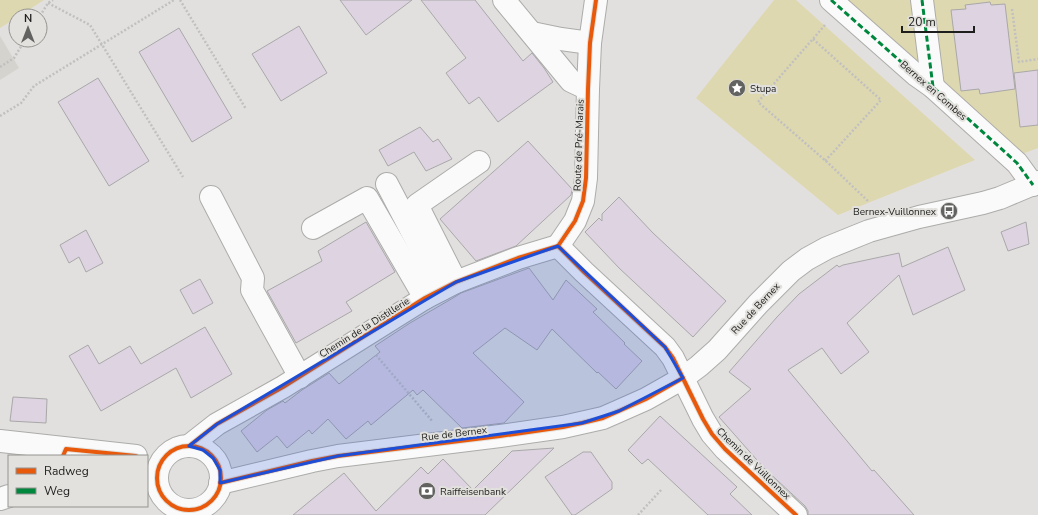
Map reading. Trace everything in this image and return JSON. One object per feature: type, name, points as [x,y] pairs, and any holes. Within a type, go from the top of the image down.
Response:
[{"type":"street","points":[[504,0],[572,81],[588,89]]},
{"type":"street","name":"Route de Pré-Marais","points":[[558,246],[575,221],[583,201],[586,178],[590,43],[596,0]]},
{"type":"street","points":[[922,0],[932,87]]},
{"type":"street","name":"Bernex en Combes","points":[[835,4],[916,75],[932,87],[1017,164],[1035,183]]},
{"type":"street","points":[[532,33],[590,43]]},
{"type":"street","points":[[441,290],[417,205],[479,162]]},
{"type":"street","name":"Rue de Bernex","points":[[220,483],[338,456],[563,427],[603,418],[646,399],[683,378],[699,366],[717,350],[758,304],[791,271],[807,259],[869,231],[908,219],[983,203],[1000,198],[1035,183]]},
{"type":"street","points":[[387,184],[441,290]]},
{"type":"street","points":[[211,197],[253,278],[252,290],[300,377]]},
{"type":"street","points":[[313,228],[367,198],[441,290]]},
{"type":"street","points":[[558,246],[665,347],[673,358],[683,378]]},
{"type":"street","name":"Chemin de la Distillerie","points":[[189,446],[217,424],[300,377],[441,290],[518,258],[558,246]]},
{"type":"street","name":"Chemin de Vuillonnex","points":[[683,378],[702,418],[712,434],[796,515]]},
{"type":"street","points":[[0,441],[65,452],[118,455]]},
{"type":"street","points":[[189,446],[203,450],[213,458],[217,464],[220,470],[220,483],[218,491],[209,503],[203,507],[188,510],[173,506],[162,508],[162,494],[158,486],[157,477],[159,468],[155,459],[179,448],[189,446]]},
{"type":"path","points":[[45,8],[48,3],[53,0]]},
{"type":"path","points":[[0,116],[21,103],[34,86],[174,0]]},
{"type":"path","points":[[180,0],[246,109]]},
{"type":"path","points":[[48,3],[90,25],[182,177]]},
{"type":"path","points":[[835,4],[812,39],[758,102],[869,202]]},
{"type":"path","points":[[1012,9],[1019,62],[1038,59]]},
{"type":"path","points":[[812,39],[881,100],[825,161]]},
{"type":"path","points":[[0,67],[14,58],[21,48]]},
{"type":"path","points":[[362,338],[437,427]]},
{"type":"path","points":[[638,515],[662,489]]},
{"type":"highlighted area","points":[[558,246],[665,347],[683,378],[619,411],[582,423],[338,456],[220,483],[220,470],[213,458],[203,450],[189,446],[217,424],[456,282]]},
{"type":"shaded area","points":[[0,0],[44,0],[32,8],[8,8],[8,23],[0,28]]},
{"type":"shaded area","points":[[774,0],[796,0],[975,160],[838,215],[696,98]]},
{"type":"shaded area","points":[[848,0],[1038,0],[1038,148],[1022,154]]},
{"type":"shaded area","points":[[0,36],[19,68],[0,80]]},
{"type":"building","points":[[340,0],[412,0],[366,35]]},
{"type":"building","points":[[421,0],[475,0],[523,61],[532,53],[553,82],[498,122],[479,97],[469,104],[446,73],[466,58]]},
{"type":"building","points":[[990,2],[991,5],[1005,4],[1015,89],[980,94],[979,89],[961,91],[951,10],[966,9],[965,5]]},
{"type":"building","points":[[299,26],[327,73],[281,101],[252,54]]},
{"type":"building","points":[[179,28],[232,118],[192,142],[139,52]]},
{"type":"building","points":[[1038,70],[1038,125],[1020,127],[1014,73]]},
{"type":"building","points":[[98,78],[149,161],[109,186],[58,102]]},
{"type":"building","points":[[420,127],[433,142],[438,139],[452,159],[426,171],[414,152],[388,166],[379,150]]},
{"type":"building","points":[[528,141],[572,189],[571,195],[516,246],[476,261],[440,219]]},
{"type":"building","points":[[619,197],[653,233],[726,301],[693,337],[619,268],[585,232],[599,218],[602,221],[602,214]]},
{"type":"building","points":[[366,222],[395,272],[346,302],[352,311],[296,343],[267,291],[322,261],[318,251]]},
{"type":"building","points":[[1026,222],[1029,244],[1008,251],[1001,232]]},
{"type":"building","points":[[86,230],[103,263],[86,272],[79,257],[69,263],[60,245]]},
{"type":"building","points":[[948,247],[965,290],[913,315],[899,275],[847,323],[869,352],[841,374],[822,348],[788,370],[872,471],[874,470],[914,515],[808,515],[808,511],[805,506],[764,468],[719,417],[751,389],[729,372],[799,294],[837,265],[839,267],[899,253],[902,267]]},
{"type":"building","points":[[529,268],[553,300],[566,280],[597,309],[593,312],[642,361],[616,389],[598,372],[597,373],[552,329],[537,350],[505,328],[473,353],[524,402],[504,423],[462,428],[423,390],[417,395],[413,390],[371,425],[368,421],[346,439],[328,419],[312,434],[309,430],[287,448],[277,436],[257,452],[241,431],[267,410],[283,401],[285,403],[329,373],[339,384],[380,352],[375,346],[410,323],[461,293]]},
{"type":"building","points":[[200,279],[213,303],[193,314],[180,290]]},
{"type":"building","points":[[205,327],[232,374],[191,398],[176,368],[101,411],[69,356],[88,345],[99,364],[130,346],[141,364]]},
{"type":"building","points":[[13,397],[47,399],[46,423],[10,421]]},
{"type":"building","points":[[660,416],[737,487],[730,494],[752,515],[708,515],[648,459],[642,464],[628,450]]},
{"type":"building","points":[[554,448],[485,515],[293,515],[344,473],[376,511],[421,467],[428,474],[443,459],[473,490],[512,451]]},
{"type":"building","points":[[583,452],[591,452],[612,482],[612,489],[575,515],[572,515],[545,477]]},
{"type":"marked path","points":[[831,0],[916,75],[933,87],[1017,163],[1033,185]]},
{"type":"marked path","points":[[922,0],[933,87]]},
{"type":"cycle path","points":[[558,246],[575,221],[583,201],[586,178],[590,43],[596,0]]},
{"type":"cycle path","points":[[558,246],[665,347],[673,358],[712,434],[725,449],[796,515]]},
{"type":"cycle path","points":[[189,446],[217,424],[283,387],[425,298],[456,282],[518,258],[558,246]]},
{"type":"cycle path","points":[[220,483],[338,456],[500,436],[582,423],[603,418],[646,399],[683,378]]},
{"type":"cycle path","points":[[189,446],[207,452],[215,460],[221,478],[215,496],[207,504],[189,510],[171,504],[163,496],[157,478],[163,460],[171,452],[189,446]]},
{"type":"cycle path","points":[[63,455],[66,449],[126,455]]},
{"type":"place","name":"Stupa","points":[[737,88]]},
{"type":"place","name":"Bernex-Vuillonnex","points":[[949,211]]},
{"type":"place","name":"Raiffeisenbank","points":[[427,491]]}]
